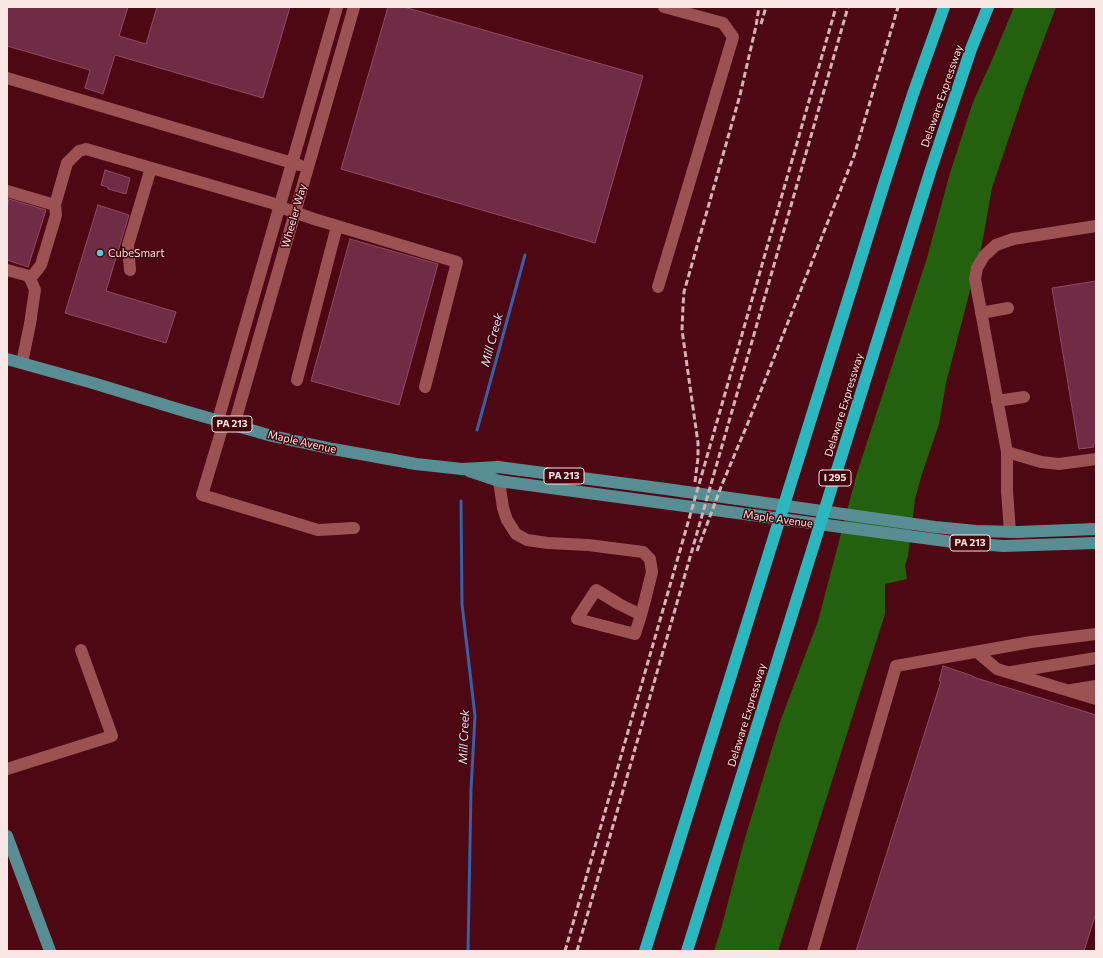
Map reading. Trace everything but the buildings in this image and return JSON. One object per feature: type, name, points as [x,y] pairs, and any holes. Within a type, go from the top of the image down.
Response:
[{"type":"highway","points":[[645,951],[884,184],[913,94],[944,7]]},
{"type":"highway","name":"Delaware Expressway","points":[[687,951],[931,169],[961,79],[988,7]]},
{"type":"main road","name":"Maple Avenue","points":[[7,358],[272,436],[341,451],[416,464],[462,469],[498,468],[666,489],[935,527],[976,531],[1060,532],[1096,530]]},
{"type":"main road","name":"Maple Avenue","points":[[462,469],[499,481],[953,542],[1003,546],[1096,542]]},
{"type":"main road","points":[[7,836],[50,951]]},
{"type":"street","name":"Wheeler Way","points":[[226,422],[280,207],[337,7]]},
{"type":"street","name":"Wheeler Way","points":[[226,422],[295,213],[354,7]]},
{"type":"street","points":[[658,287],[733,37],[723,23],[664,7]]},
{"type":"street","points":[[7,78],[308,167]]},
{"type":"street","points":[[30,279],[41,265],[56,215],[55,205],[67,163],[79,151],[86,149],[272,203],[295,213],[457,262],[425,387]]},
{"type":"street","points":[[130,270],[128,245],[151,168]]},
{"type":"street","points":[[7,192],[55,205]]},
{"type":"street","points":[[297,380],[337,226]]},
{"type":"street","points":[[1010,532],[1007,491],[1007,452],[975,279],[977,268],[984,256],[996,246],[1013,239],[1096,226]]},
{"type":"street","points":[[7,270],[29,276],[35,290],[22,363]]},
{"type":"street","points":[[981,313],[1008,308]]},
{"type":"street","points":[[997,401],[1024,397]]},
{"type":"street","points":[[226,422],[202,495],[318,530],[354,528]]},
{"type":"street","points":[[1007,452],[1041,462],[1059,464],[1096,459]]},
{"type":"street","points":[[499,481],[503,508],[507,520],[516,534],[527,540],[548,543],[588,545],[643,552],[650,560],[652,572],[641,615],[634,634],[577,619],[596,590],[618,604],[641,615]]},
{"type":"street","points":[[813,951],[896,666],[1031,642],[1096,634]]},
{"type":"street","points":[[7,769],[112,736],[81,650]]},
{"type":"street","points":[[977,652],[997,669],[1096,699]]},
{"type":"street","points":[[1008,673],[1096,658]]},
{"type":"street","points":[[1068,691],[1096,686]]},
{"type":"green space","points":[[1014,7],[1056,7],[1026,87],[992,188],[982,244],[946,383],[939,424],[915,499],[908,556],[905,566],[907,579],[885,584],[885,614],[778,951],[714,951],[743,845],[780,722],[818,621],[857,473],[927,258],[950,173],[973,102]]},
{"type":"waterway","name":"Mill Creek","points":[[477,430],[525,255]]},
{"type":"waterway","name":"Mill Creek","points":[[461,501],[462,604],[475,716],[471,790],[468,951]]},
{"type":"railway","points":[[695,482],[698,443],[682,330],[684,292],[740,95],[759,7]]},
{"type":"railway","points":[[761,24],[766,7]]},
{"type":"railway","points":[[565,951],[836,7]]},
{"type":"railway","points":[[577,951],[848,7]]},
{"type":"railway","points":[[697,551],[721,487],[854,156],[898,7]]},
{"type":"place","name":"CubeSmart","points":[[100,253]]}]
